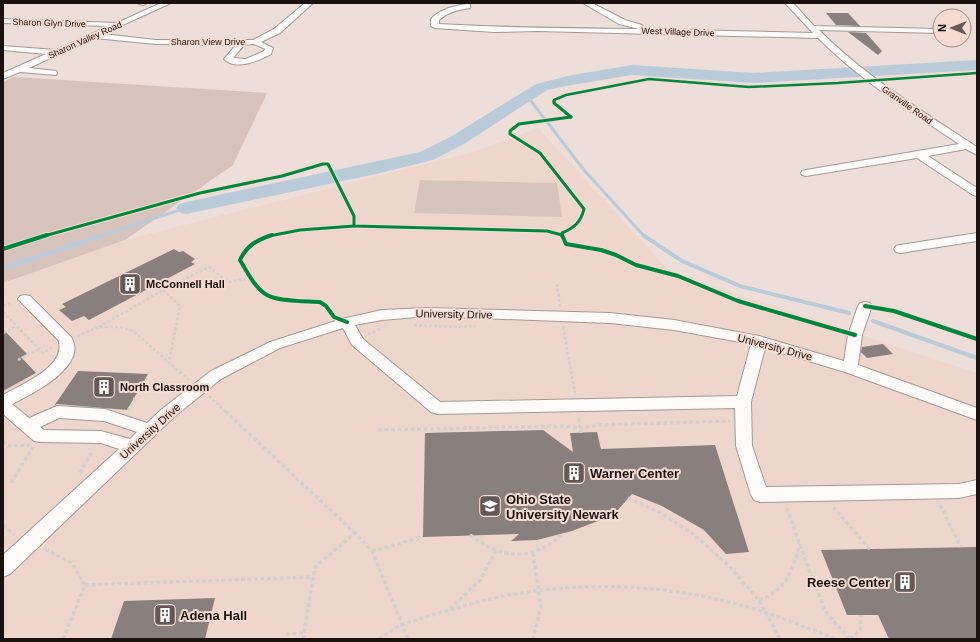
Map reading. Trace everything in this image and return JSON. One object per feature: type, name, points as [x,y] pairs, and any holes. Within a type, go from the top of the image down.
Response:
[{"type":"street","name":"Sharon Valley Road","points":[[3,76],[167,3]]},
{"type":"street","name":"Sharon View Drive","points":[[94,36],[156,42],[255,42],[277,31],[309,3]]},
{"type":"street","points":[[587,3],[622,22],[659,32]]},
{"type":"street","name":"Granville Road","points":[[788,3],[820,36],[874,83],[977,152]]},
{"type":"street","name":"West Village Drive","points":[[467,6],[450,9],[444,12],[435,19],[435,26],[500,30],[537,29],[820,36]]},
{"type":"street","name":"Sharon Glyn Drive","points":[[3,21],[119,24]]},
{"type":"street","points":[[813,28],[932,31]]},
{"type":"street","points":[[239,43],[240,46],[238,50],[228,59],[230,61],[242,62],[252,60],[268,52],[269,48],[255,42]]},
{"type":"street","points":[[3,48],[57,52]]},
{"type":"street","points":[[19,69],[53,73]]},
{"type":"street","points":[[806,173],[968,146]]},
{"type":"street","points":[[918,154],[977,193]]},
{"type":"street","points":[[900,250],[977,237]]},
{"type":"street","points":[[19,300],[66,340],[67,353],[62,364],[50,375],[3,404],[40,436],[103,438],[133,446]]},
{"type":"street","points":[[850,368],[855,335],[865,306]]},
{"type":"street","name":"University Drive","points":[[3,568],[168,413],[216,376],[275,345],[347,322],[382,315],[428,312],[563,324],[610,318],[667,324],[759,341],[850,368],[977,414]]},
{"type":"street","points":[[347,322],[357,342],[437,408],[743,402]]},
{"type":"street","points":[[759,341],[743,402],[744,446],[760,495],[959,491],[977,487]]},
{"type":"street","points":[[28,426],[58,412],[105,415],[150,430]]},
{"type":"path","points":[[66,340],[98,327],[163,290],[209,267],[228,282],[252,278]]},
{"type":"path","points":[[247,273],[257,284]]},
{"type":"path","points":[[557,284],[582,433]]},
{"type":"path","points":[[163,290],[180,306],[169,362]]},
{"type":"path","points":[[3,306],[19,300]]},
{"type":"path","points":[[3,312],[43,352]]},
{"type":"path","points":[[412,325],[456,327],[480,326]]},
{"type":"path","points":[[3,333],[16,326]]},
{"type":"path","points":[[98,327],[119,327],[133,331],[191,382]]},
{"type":"path","points":[[355,339],[384,327]]},
{"type":"path","points":[[18,360],[40,349]]},
{"type":"path","points":[[205,392],[355,533],[372,551],[408,639]]},
{"type":"path","points":[[120,421],[136,399],[133,399]]},
{"type":"path","points":[[378,430],[564,426],[581,429],[598,425],[744,421]]},
{"type":"path","points":[[76,477],[82,472],[96,445],[103,438]]},
{"type":"path","points":[[3,441],[8,446],[34,445]]},
{"type":"path","points":[[783,494],[810,576],[828,614],[850,639],[860,630],[861,615]]},
{"type":"path","points":[[628,498],[660,513],[693,534],[726,562],[759,600],[780,639]]},
{"type":"path","points":[[935,504],[946,504]]},
{"type":"path","points":[[939,504],[961,547]]},
{"type":"path","points":[[841,506],[833,507],[870,549]]},
{"type":"path","points":[[3,525],[9,531],[72,562],[85,585]]},
{"type":"path","points":[[303,639],[312,577],[316,567],[355,533]]},
{"type":"path","points":[[470,535],[491,549],[509,554],[533,553],[552,544],[564,533]]},
{"type":"path","points":[[372,551],[405,543],[423,536]]},
{"type":"path","points":[[759,600],[775,593],[784,584],[795,563],[800,544]]},
{"type":"path","points":[[450,610],[480,580],[496,550]]},
{"type":"path","points":[[533,553],[541,607],[533,639]]},
{"type":"path","points":[[85,585],[312,577]]},
{"type":"path","points":[[63,639],[85,585]]},
{"type":"path","points":[[379,639],[402,626],[471,603],[538,589],[588,586],[641,588],[708,597],[764,611],[835,639]]},
{"type":"path","points":[[286,634],[304,633]]},
{"type":"shaded area","points":[[14,77],[267,93],[233,165],[125,240],[3,283],[3,82]]},
{"type":"shaded area","name":"Ohio State University Newark","points":[[538,128],[670,272],[977,373],[977,639],[3,639],[3,283],[125,240],[473,152]]},
{"type":"shaded area","points":[[420,180],[557,183],[562,217],[414,213]]},
{"type":"building","points":[[826,13],[848,13],[860,26],[836,25]]},
{"type":"building","points":[[848,32],[866,33],[882,51],[878,55]]},
{"type":"building","name":"McConnell Hall","points":[[174,249],[179,252],[183,251],[195,259],[191,262],[195,264],[89,320],[84,316],[72,321],[59,310],[66,307],[62,304]]},
{"type":"building","points":[[3,329],[27,354],[21,357],[36,373],[3,391]]},
{"type":"building","points":[[883,344],[893,354],[867,358],[861,352],[862,347]]},
{"type":"building","name":"North Classroom","points":[[78,371],[148,374],[127,410],[57,404],[54,406]]},
{"type":"building","name":"Warner Center","points":[[543,430],[573,452],[570,433],[597,432],[601,449],[715,445],[749,552],[726,554],[704,530],[662,506],[632,494],[617,511],[598,521],[572,531],[537,540],[511,541],[519,534],[423,537],[425,433]]},
{"type":"building","name":"Reese Center","points":[[977,547],[977,639],[889,639],[878,615],[847,615],[821,550]]},
{"type":"building","name":"Adena Hall","points":[[215,598],[205,639],[111,639],[124,601]]},
{"type":"waterway","points":[[186,208],[426,156],[458,140],[542,87],[572,80],[632,70],[754,78],[977,65]]},
{"type":"waterway","points":[[527,96],[532,102]]},
{"type":"waterway","points":[[531,101],[584,170],[643,235]]},
{"type":"waterway","points":[[100,236],[186,208]]},
{"type":"waterway","points":[[3,268],[103,235]]},
{"type":"waterway","points":[[643,235],[682,261],[740,286],[849,313]]},
{"type":"waterway","points":[[873,321],[977,358]]},
{"type":"cycle path","points":[[571,117],[554,103],[554,100],[566,95],[649,79],[749,87],[838,83],[977,73]]},
{"type":"cycle path","points":[[571,117],[519,124],[510,131],[510,134],[540,153],[584,209],[583,214],[577,224],[562,233],[562,238],[566,244],[601,250],[616,255],[636,265],[678,276],[738,301],[855,335]]},
{"type":"cycle path","points":[[3,249],[57,232],[84,226],[200,193],[282,176],[323,164],[328,164],[354,216],[354,226],[547,231],[562,235]]},
{"type":"cycle path","points":[[347,322],[334,317],[326,306],[320,302],[284,299],[267,295],[256,284],[240,260],[245,250],[250,245],[271,235],[300,230],[354,226]]},
{"type":"cycle path","points":[[865,306],[894,311],[977,339]]},
{"type":"place","name":"McConnell Hall","points":[[130,284]]},
{"type":"place","name":"North Classroom","points":[[104,387]]},
{"type":"place","name":"Warner Center","points":[[574,473]]},
{"type":"place","name":"Ohio State University Newark","points":[[490,506]]},
{"type":"place","name":"Reese Center","points":[[905,582]]},
{"type":"place","name":"Adena Hall","points":[[165,615]]}]
